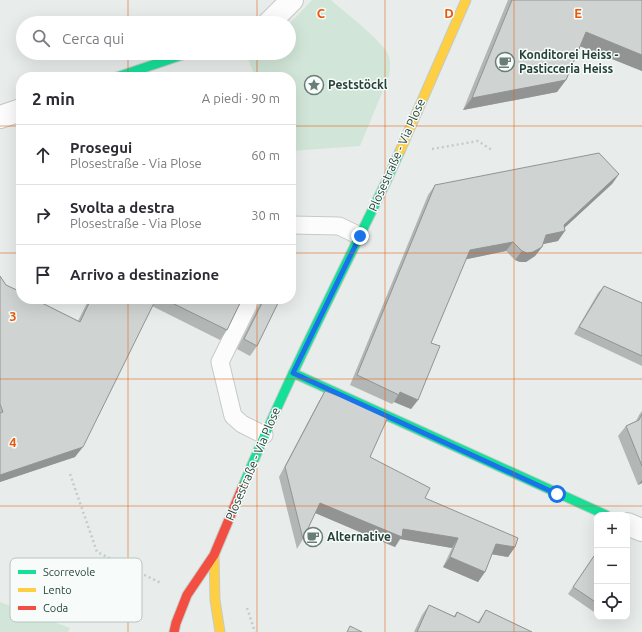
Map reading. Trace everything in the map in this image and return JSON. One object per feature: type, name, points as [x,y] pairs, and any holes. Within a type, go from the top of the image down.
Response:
[{"type":"street","points":[[276,16],[292,0]]},
{"type":"street","name":"Plosestraße - Via Plose","points":[[174,632],[187,595],[214,555],[264,435],[386,182],[466,0]]},
{"type":"street","points":[[132,72],[167,60]]},
{"type":"street","points":[[0,117],[16,112]]},
{"type":"street","points":[[293,373],[599,512]]},
{"type":"street","points":[[630,525],[642,530]]},
{"type":"street","name":"Plosestraße - Via Plose","points":[[214,555],[215,600],[220,632]]},
{"type":"lane","points":[[296,225],[339,226],[360,236]]},
{"type":"lane","points":[[249,304],[220,362],[233,416],[242,424],[264,435]]},
{"type":"path","points":[[431,149],[478,141],[492,150]]},
{"type":"path","points":[[70,474],[97,552],[110,558]]},
{"type":"path","points":[[142,573],[162,583]]},
{"type":"path","points":[[248,611],[255,632]]},
{"type":"green space","points":[[312,0],[331,0],[380,43],[389,57],[389,76],[360,146],[296,151],[296,72],[253,72],[249,60],[296,60],[296,17]]},
{"type":"green space","points":[[0,602],[10,606],[10,622],[54,622],[70,628],[68,632],[0,632]]},
{"type":"building","points":[[512,0],[642,0],[642,55],[586,32],[566,80],[472,98]]},
{"type":"building","points":[[599,153],[619,174],[564,225],[565,231],[546,235],[542,247],[533,252],[527,253],[522,251],[513,242],[470,250],[431,343],[440,346],[418,400],[400,392],[399,395],[357,375],[435,185]]},
{"type":"building","points":[[0,276],[6,285],[16,290],[16,304],[44,304],[80,322],[89,304],[154,304],[83,447],[0,475],[0,413],[3,412],[0,404]]},
{"type":"building","points":[[604,286],[642,303],[642,356],[579,327]]},
{"type":"building","points":[[174,304],[240,304],[227,330]]},
{"type":"building","points":[[262,304],[278,304],[257,346],[244,339]]},
{"type":"building","points":[[325,391],[388,417],[370,457],[430,488],[425,498],[518,538],[515,547],[496,544],[485,572],[450,557],[458,538],[403,529],[402,537],[320,503],[303,539],[285,467]]},
{"type":"building","points":[[642,414],[642,466],[626,426],[639,420]]},
{"type":"building","points":[[594,556],[594,601],[573,587]]},
{"type":"building","points":[[429,605],[455,617],[457,612],[479,623],[486,610],[532,632],[417,632]]},
{"type":"building","points":[[350,626],[362,632],[347,632]]},
{"type":"traffic: fast","points":[[132,72],[167,60]]},
{"type":"traffic: fast","points":[[243,486],[294,371],[400,151]]},
{"type":"traffic: fast","points":[[293,373],[599,512]]},
{"type":"traffic: slow","points":[[400,151],[466,0]]},
{"type":"traffic: slow","points":[[214,555],[215,600],[220,632]]},
{"type":"traffic: jam","points":[[174,632],[187,595],[214,555],[243,486]]},
{"type":"place","name":"Konditorei Heiss - Pasticceria Heiss","points":[[505,62]]},
{"type":"place","name":"Peststöckl","points":[[314,85]]},
{"type":"place","name":"Alternative","points":[[313,537]]},
{"type":"route","points":[[360,236],[293,373],[557,494]]}]
